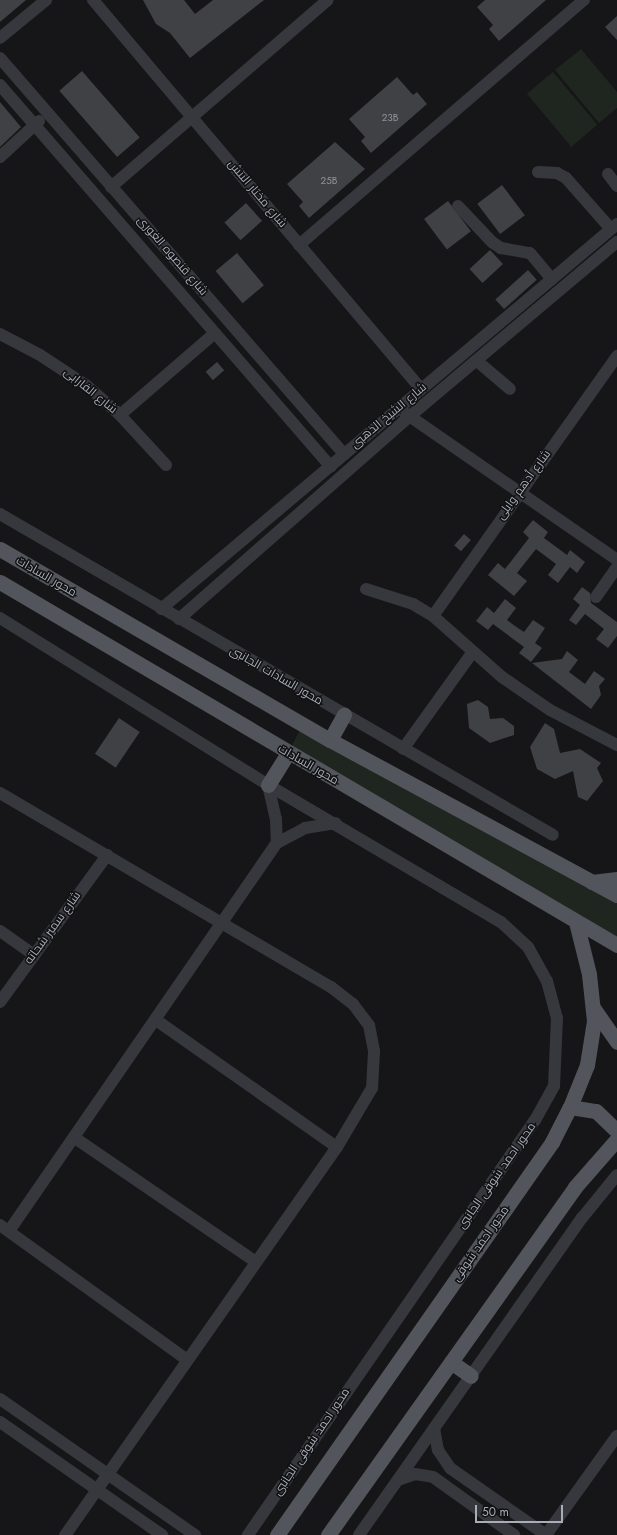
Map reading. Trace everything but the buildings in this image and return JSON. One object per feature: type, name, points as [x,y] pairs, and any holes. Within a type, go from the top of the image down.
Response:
[{"type":"main road","name":"محور السادات","points":[[0,549],[330,740],[617,895]]},
{"type":"main road","name":"محور السادات","points":[[0,582],[617,946]]},
{"type":"main road","points":[[330,740],[344,715]]},
{"type":"main road","points":[[268,785],[288,753]]},
{"type":"main road","points":[[592,882],[617,879]]},
{"type":"main road","name":"محور احمد شوقى","points":[[277,1535],[552,1142],[570,1107],[587,1065],[594,1009],[576,922]]},
{"type":"main road","points":[[594,1009],[617,1042]]},
{"type":"main road","points":[[570,1107],[596,1110],[617,1131]]},
{"type":"main road","points":[[328,1535],[575,1187],[617,1139]]},
{"type":"main road","points":[[451,1362],[471,1376]]},
{"type":"street","points":[[0,38],[46,0]]},
{"type":"street","name":"شارع مختار التتش","points":[[93,0],[421,388]]},
{"type":"street","points":[[112,187],[328,0]]},
{"type":"street","points":[[299,245],[584,0]]},
{"type":"street","name":"شارع قنصوه الغورى","points":[[0,58],[344,454]]},
{"type":"street","name":"شارع قنصوه الغورى","points":[[0,86],[330,467]]},
{"type":"street","points":[[0,157],[48,113]]},
{"type":"street","points":[[538,172],[557,173],[566,178],[614,226]]},
{"type":"street","points":[[608,174],[617,186]]},
{"type":"street","points":[[458,206],[492,242],[501,248],[530,252],[552,279]]},
{"type":"street","name":"شارع الشيخ الذهبى","points":[[161,609],[614,226]]},
{"type":"street","name":"شارع الشيخ الذهبى","points":[[179,620],[409,417],[617,242]]},
{"type":"street","points":[[120,415],[215,333]]},
{"type":"street","name":"شارع الفارابى","points":[[0,334],[61,368],[120,415],[166,465]]},
{"type":"street","name":"شارع أدهم وايلى","points":[[433,616],[519,492],[617,356]]},
{"type":"street","points":[[477,361],[510,389]]},
{"type":"street","points":[[400,408],[409,417],[617,560]]},
{"type":"street","name":"محور السادات الجانبى","points":[[0,514],[179,620],[553,835]]},
{"type":"street","points":[[596,597],[617,567]]},
{"type":"street","points":[[366,589],[413,604],[433,616],[472,653],[550,710],[617,746]]},
{"type":"street","points":[[0,618],[268,785],[336,823]]},
{"type":"street","points":[[403,749],[472,653]]},
{"type":"street","points":[[268,785],[276,814],[277,843]]},
{"type":"street","points":[[0,793],[331,987],[354,1004],[369,1025],[374,1051],[372,1088],[337,1147],[186,1359],[65,1535]]},
{"type":"street","points":[[186,1359],[4,1228],[75,1138],[277,843],[305,828],[336,823]]},
{"type":"street","name":"محور احمد شوقى الجانبى","points":[[248,1535],[536,1120],[554,1086],[558,1018],[548,980],[528,947],[501,922],[336,823]]},
{"type":"street","name":"شارع سمير شحاته","points":[[0,1002],[107,855]]},
{"type":"street","points":[[0,931],[34,955]]},
{"type":"street","points":[[156,1020],[337,1147]]},
{"type":"street","points":[[75,1138],[256,1262]]},
{"type":"street","points":[[359,1535],[582,1218],[617,1175]]},
{"type":"street","points":[[0,1399],[195,1535]]},
{"type":"street","points":[[0,1422],[162,1535]]},
{"type":"street","points":[[434,1428],[438,1450],[450,1468],[546,1535],[617,1436]]},
{"type":"street","points":[[398,1480],[415,1474],[433,1477],[514,1535]]},
{"type":"shaded area","points":[[581,49],[617,92],[617,108],[599,123],[555,70]]},
{"type":"shaded area","points":[[553,72],[597,125],[571,147],[527,94]]},
{"type":"shaded area","points":[[303,724],[592,882],[617,879],[617,945],[288,753]]}]
